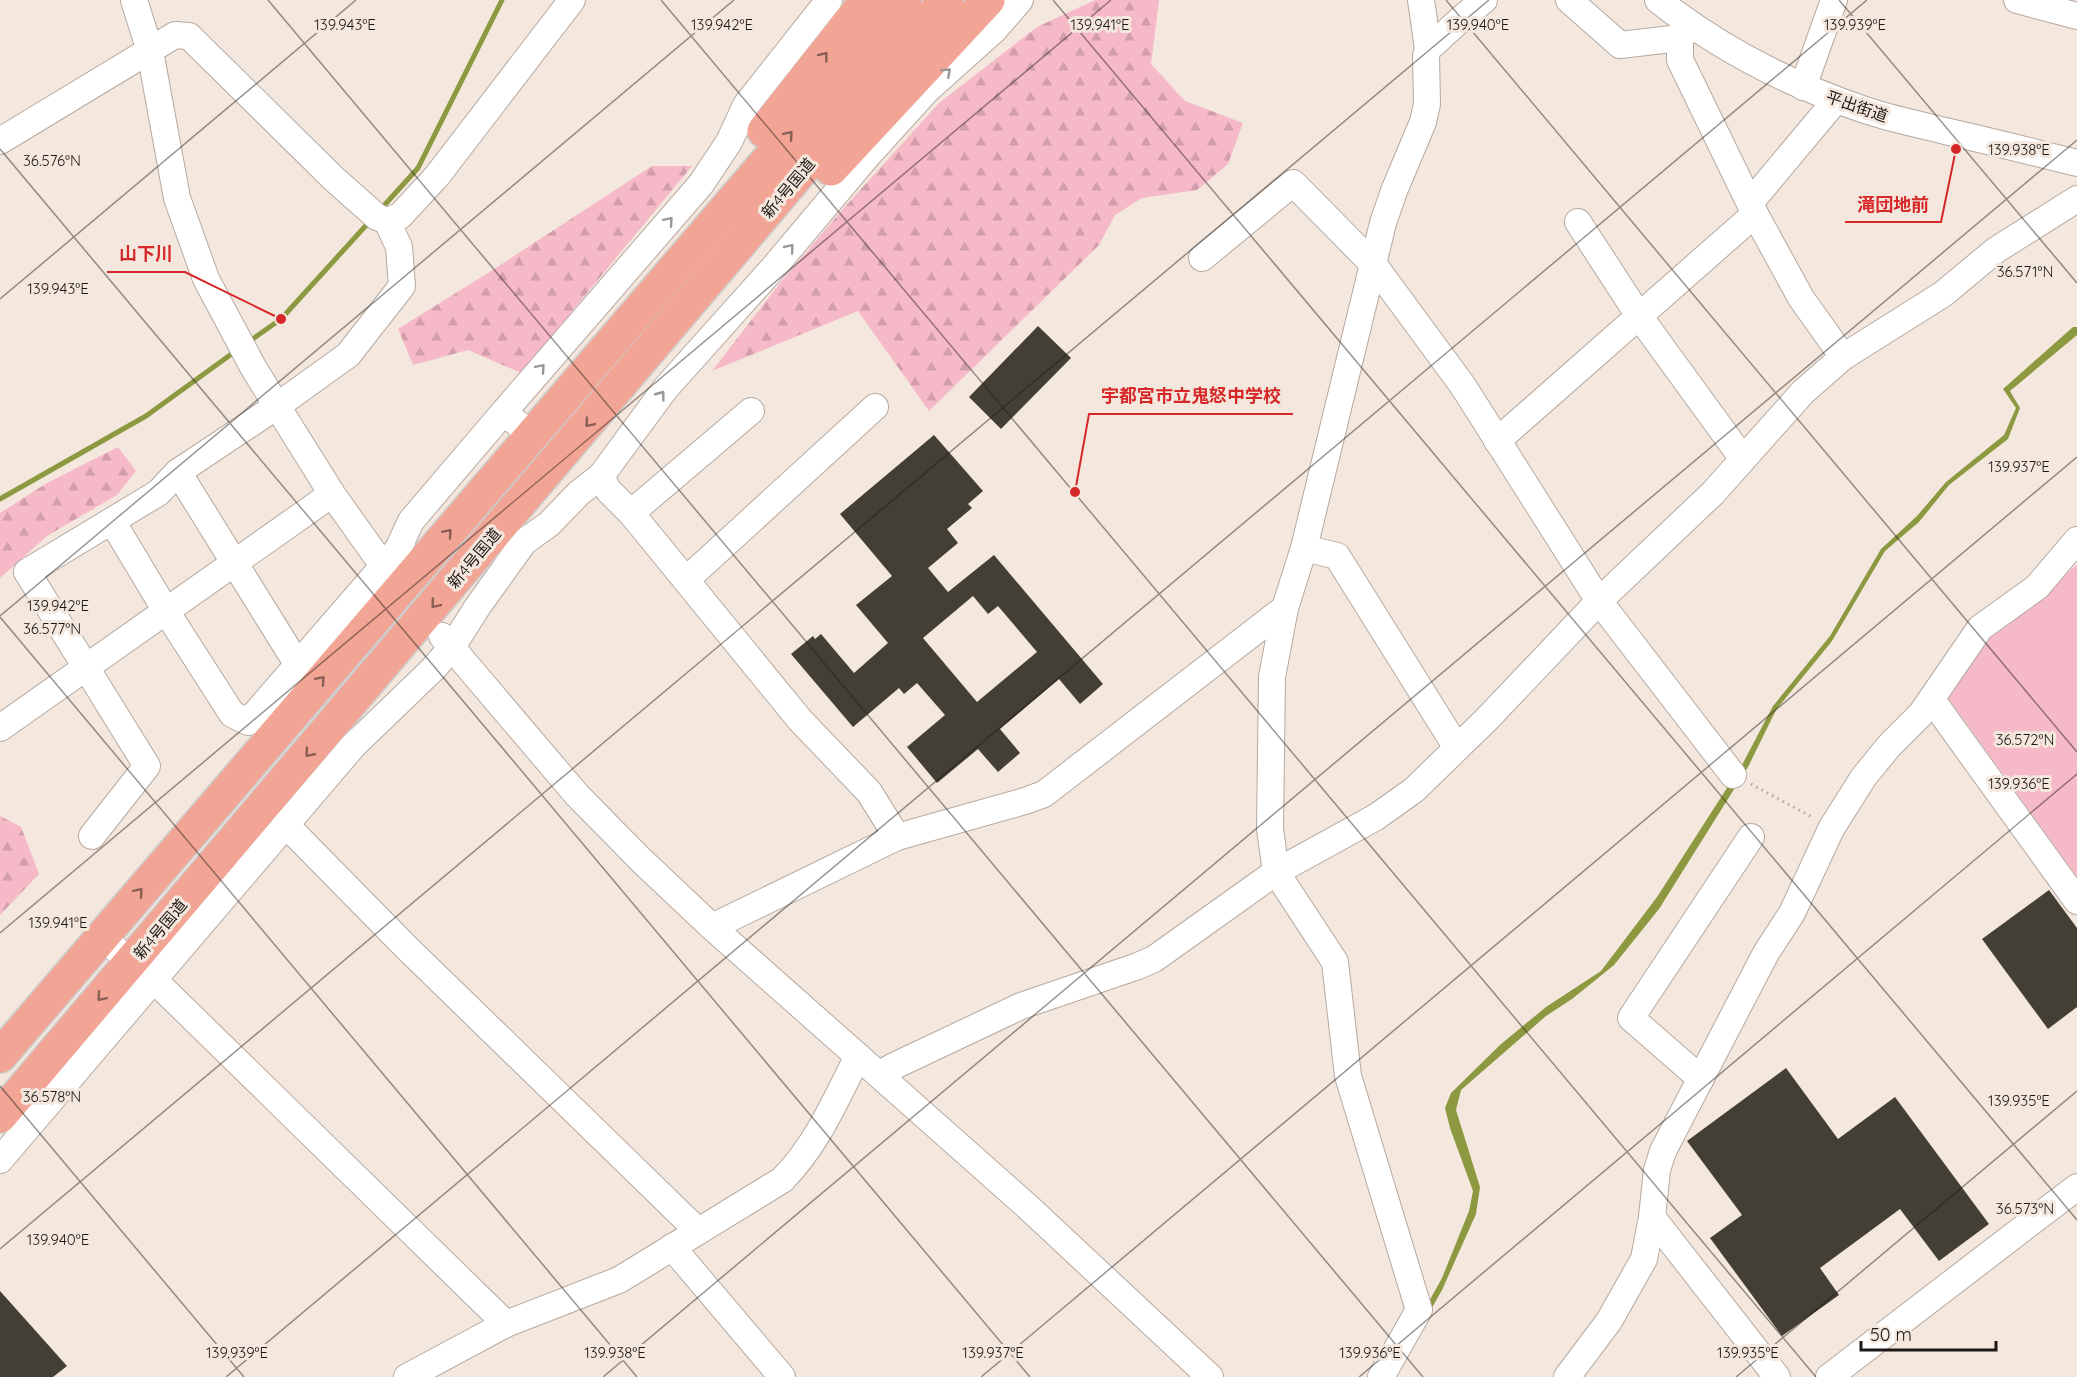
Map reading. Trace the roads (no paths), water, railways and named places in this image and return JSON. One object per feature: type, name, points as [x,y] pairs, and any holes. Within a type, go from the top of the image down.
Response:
[{"type":"highway","points":[[532,434],[562,383],[867,0]]},
{"type":"highway","name":"新4号国道","points":[[0,1056],[905,0]]},
{"type":"highway","name":"新4号国道","points":[[0,1116],[143,971],[627,379],[946,0]]},
{"type":"highway","points":[[627,379],[698,314],[988,0]]},
{"type":"street","points":[[135,0],[150,51],[177,198],[206,279],[253,367],[277,406],[332,494],[379,560]]},
{"type":"street","points":[[0,141],[175,35],[189,36],[334,179],[377,217],[387,221],[400,216],[437,176],[572,0]]},
{"type":"street","points":[[112,521],[232,714],[248,722],[398,549],[411,521],[701,184],[729,142],[746,105],[829,0]]},
{"type":"street","points":[[0,1160],[143,971],[285,824],[352,746],[433,669],[446,640],[478,606],[524,542],[549,524],[579,493],[601,476],[665,389],[774,267],[869,154],[927,90],[994,30],[1020,0]]},
{"type":"street","points":[[1382,1377],[1419,1310],[1348,1076],[1335,962],[1276,872],[1270,829],[1272,677],[1285,609],[1304,548],[1394,191],[1423,122],[1427,104],[1426,56],[1428,50],[1421,0]]},
{"type":"street","points":[[1428,50],[1484,0]]},
{"type":"street","points":[[1569,0],[1620,45],[1686,31],[1680,60],[1753,208],[1801,298],[1842,357]]},
{"type":"street","name":"平出街道","points":[[1658,0],[1686,31],[1803,87],[1836,100],[1897,119],[2077,163]]},
{"type":"street","points":[[1803,87],[1834,0]]},
{"type":"street","points":[[2017,0],[2073,10]]},
{"type":"street","points":[[1497,441],[1639,316],[1753,208],[1836,100]]},
{"type":"street","points":[[1202,258],[1293,183],[1374,265],[1463,386],[1599,601],[1733,775]]},
{"type":"street","points":[[879,1075],[1021,1006],[1138,966],[1154,958],[1276,872],[1376,817],[1414,790],[1487,719],[1599,601],[1713,493],[1803,392],[1842,357],[1943,294],[1996,250],[2077,199]]},
{"type":"street","points":[[92,836],[147,766],[27,572],[158,493],[178,472],[348,355],[402,286],[399,247],[387,221]]},
{"type":"street","points":[[1578,222],[1639,316],[1743,459]]},
{"type":"street","points":[[686,580],[875,407]]},
{"type":"street","points":[[631,513],[751,411]]},
{"type":"street","points":[[503,412],[532,434]]},
{"type":"street","points":[[178,472],[291,654],[299,662]]},
{"type":"street","points":[[601,476],[608,490],[631,513],[800,720],[869,792],[897,837]]},
{"type":"street","points":[[0,728],[332,494]]},
{"type":"street","points":[[1567,1377],[1609,1321],[1644,1259],[1657,1170],[1663,1152],[1766,953],[1792,913],[1832,829],[1863,778],[1889,746],[1922,714],[1980,628],[2037,587],[2077,540]]},
{"type":"street","points":[[1304,548],[1337,556],[1457,748]]},
{"type":"street","points":[[712,927],[897,837],[1044,794],[1285,609]]},
{"type":"street","points":[[446,640],[577,795],[642,861],[712,927],[1028,1207],[1210,1377]]},
{"type":"street","points":[[1932,700],[2077,901]]},
{"type":"street","points":[[285,824],[423,964],[698,1232]]},
{"type":"street","points":[[1701,1079],[1631,1018],[1751,837]]},
{"type":"street","points":[[101,937],[143,971],[506,1324]]},
{"type":"street","points":[[407,1377],[506,1324],[619,1280],[782,1180],[812,1144],[858,1056]]},
{"type":"street","points":[[1829,1377],[2077,1187]]},
{"type":"street","points":[[1652,1216],[1777,1377]]},
{"type":"street","points":[[672,1247],[782,1377]]},
{"type":"waterway","points":[[380,210],[418,168],[502,0]]},
{"type":"waterway","points":[[247,343],[281,319],[370,221]]},
{"type":"waterway","points":[[0,499],[146,416],[237,350]]},
{"type":"place","name":"滝団地前","points":[[1956,149]]},
{"type":"place","name":"山下川","points":[[281,319]]},
{"type":"place","name":"宇都宮市立鬼怒中学校","points":[[1075,492]]}]
